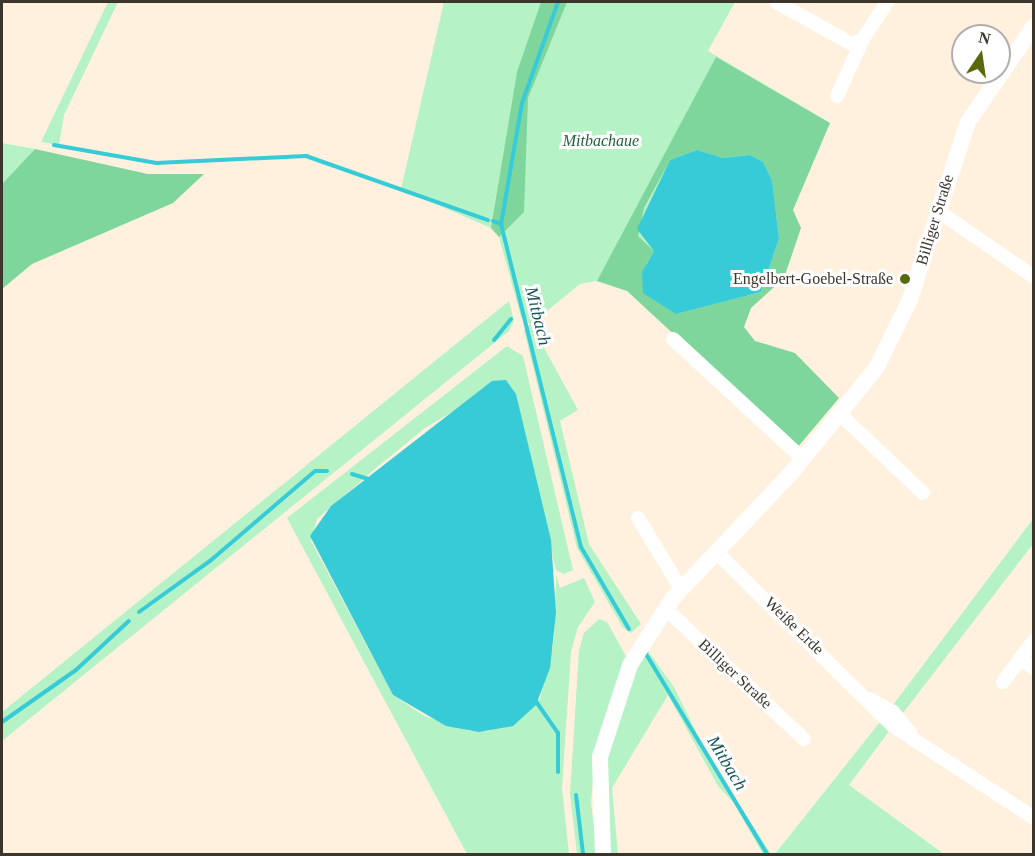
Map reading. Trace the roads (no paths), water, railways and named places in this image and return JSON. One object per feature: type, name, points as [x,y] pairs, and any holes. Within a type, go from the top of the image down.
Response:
[{"type":"street","points":[[776,2],[845,42],[863,39]]},
{"type":"street","points":[[837,96],[863,39],[887,2]]},
{"type":"street","name":"Billiger Straße","points":[[603,855],[598,779],[608,719],[630,664],[681,589],[718,554],[803,459],[841,415],[876,367],[900,322],[968,122],[1034,26]]},
{"type":"street","points":[[938,211],[1032,274]]},
{"type":"street","points":[[673,339],[803,459]]},
{"type":"street","points":[[841,415],[923,493]]},
{"type":"street","points":[[638,519],[681,589]]},
{"type":"street","name":"Weiße Erde","points":[[718,554],[870,699],[893,726],[910,732],[1034,818]]},
{"type":"street","name":"Billiger Straße","points":[[667,610],[804,739]]},
{"type":"street","points":[[1003,682],[1034,640]]},
{"type":"street","points":[[1020,658],[1034,668]]},
{"type":"water","points":[[697,150],[723,158],[750,155],[763,162],[772,180],[779,239],[761,292],[676,314],[643,293],[642,272],[654,251],[637,229],[670,160]]},
{"type":"water","points":[[506,380],[516,394],[551,540],[556,613],[550,668],[536,705],[513,726],[479,732],[446,726],[393,695],[310,536],[331,506],[492,381]]},
{"type":"waterway","name":"Mitbach","points":[[558,2],[522,103],[501,224],[581,547],[629,629]]},
{"type":"waterway","points":[[54,145],[156,163],[306,156],[488,220]]},
{"type":"waterway","points":[[493,221],[501,224]]},
{"type":"waterway","points":[[494,340],[511,319]]},
{"type":"waterway","points":[[139,612],[210,561],[315,471],[327,471]]},
{"type":"waterway","points":[[352,474],[368,479]]},
{"type":"waterway","points":[[2,722],[76,670],[129,621]]},
{"type":"waterway","name":"Mitbach","points":[[646,654],[767,854]]},
{"type":"waterway","points":[[535,700],[558,733],[558,772]]},
{"type":"waterway","points":[[576,795],[583,854]]},
{"type":"place","name":"Engelbert-Goebel-Straße","points":[[905,279]]},
{"type":"park label","name":"Mitbachaue","points":[[601,141]]}]
